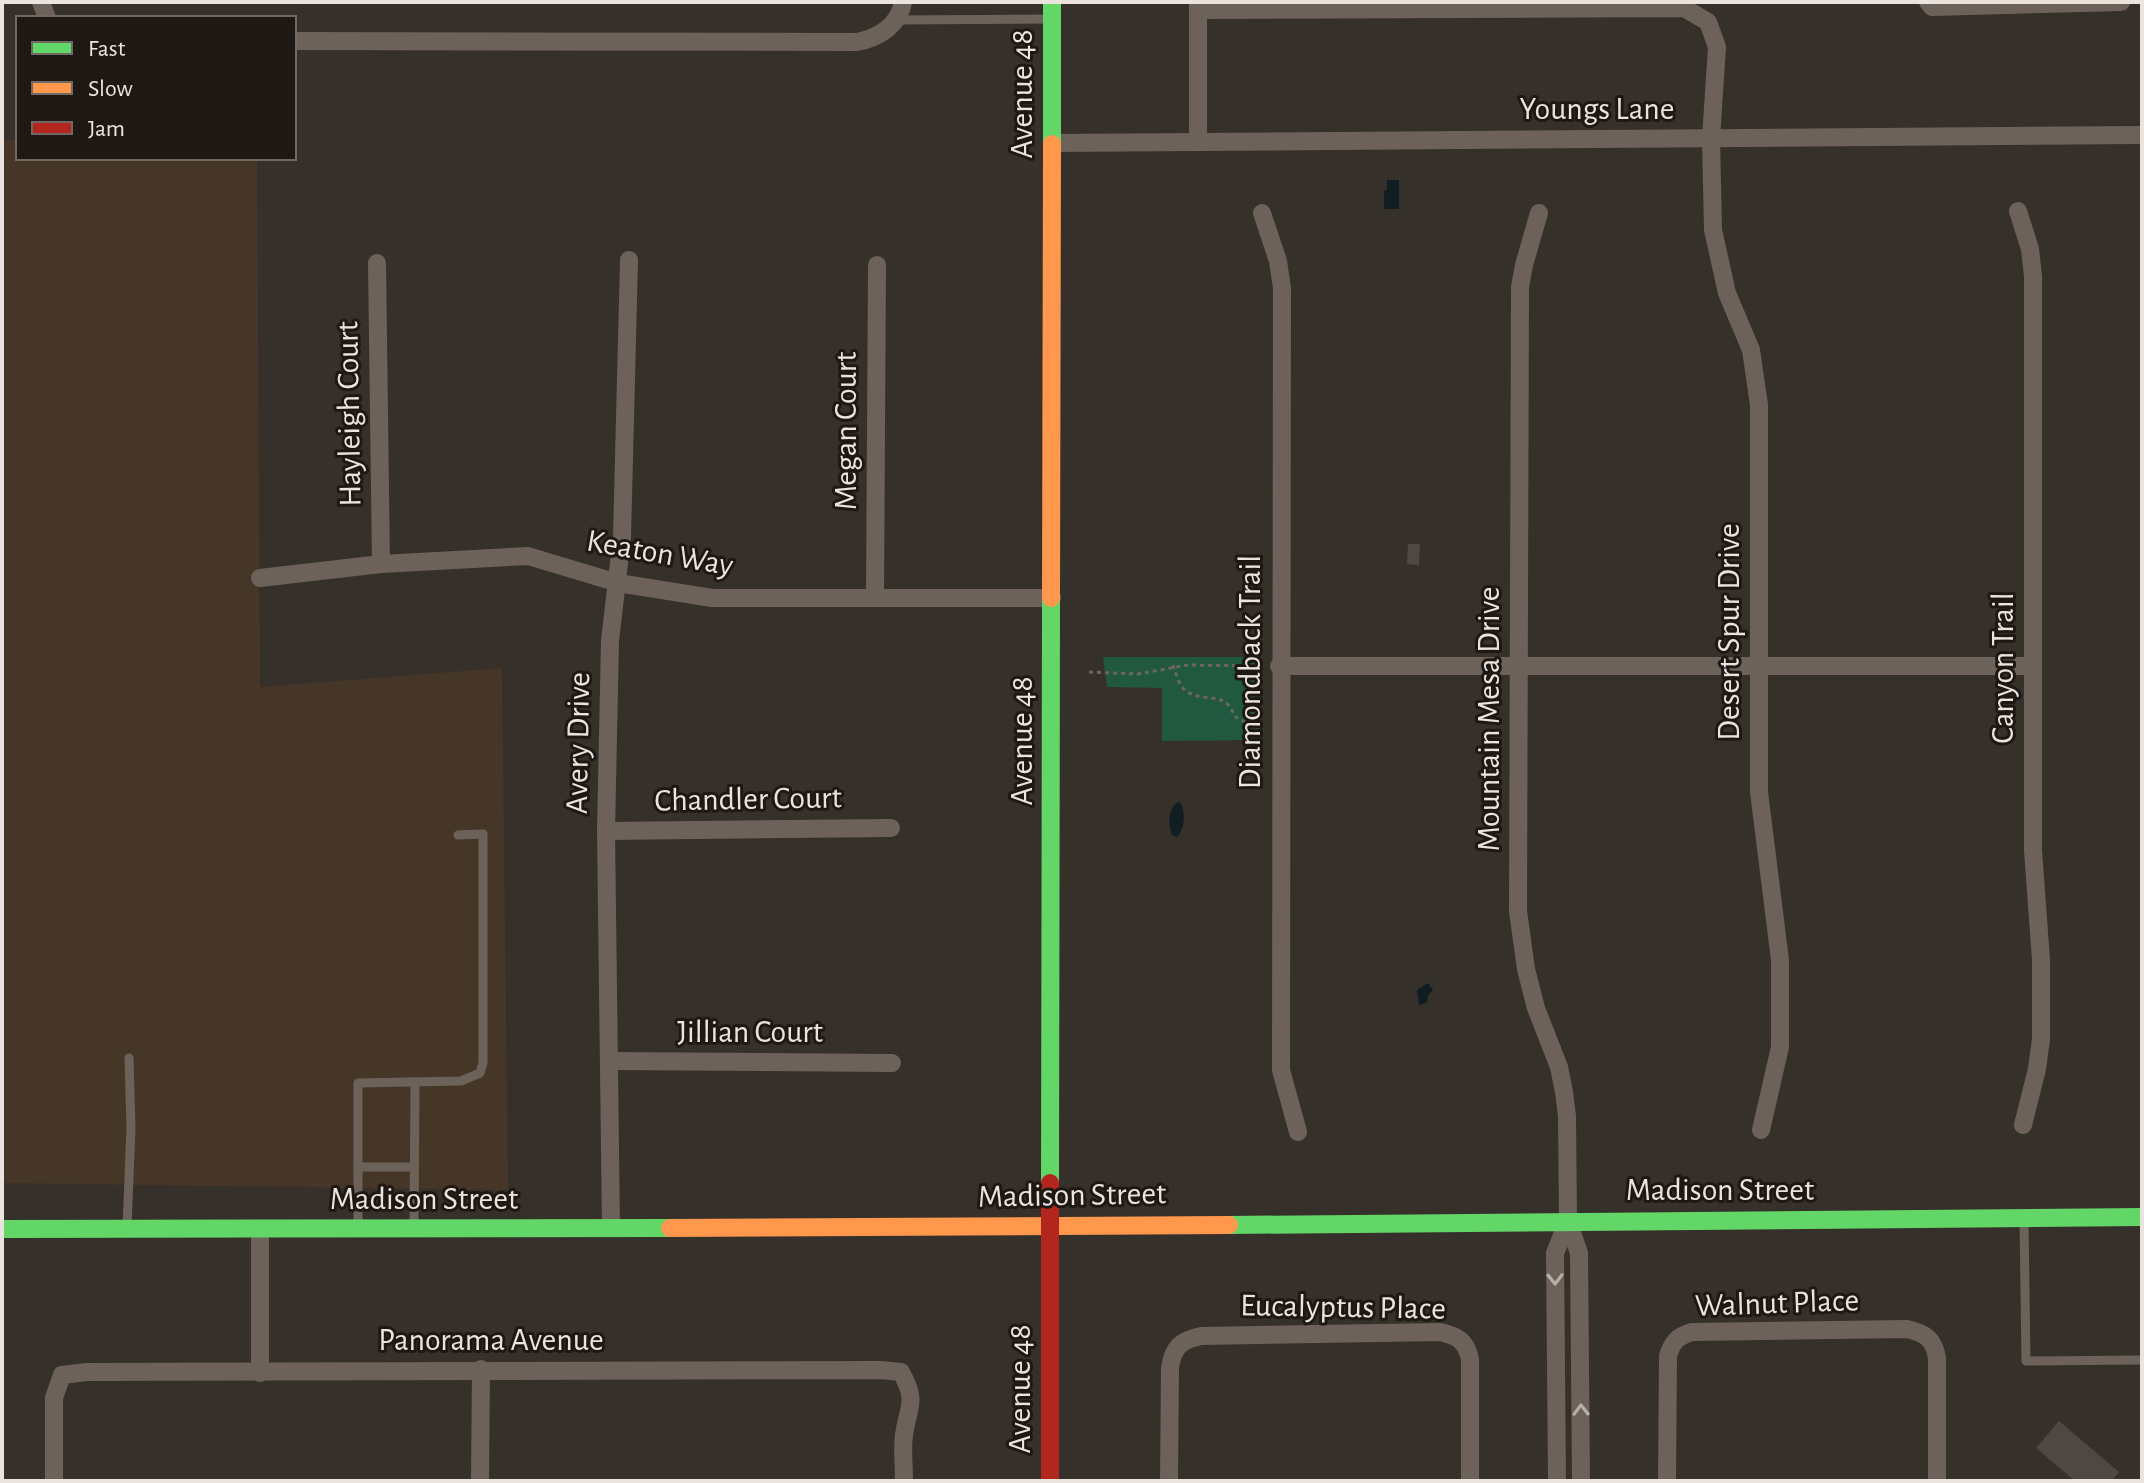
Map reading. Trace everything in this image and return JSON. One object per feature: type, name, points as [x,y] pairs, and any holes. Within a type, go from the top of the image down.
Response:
[{"type":"main road","name":"Avenue 48","points":[[1050,1481],[1052,11]]},
{"type":"main road","name":"Madison Street","points":[[2,1229],[1052,1226],[2142,1217]]},
{"type":"street","points":[[1928,2],[1932,7],[1982,7],[2121,2]]},
{"type":"street","points":[[1198,142],[1198,6],[1414,6]]},
{"type":"street","name":"Desert Spur Drive","points":[[1414,6],[1684,8],[1708,22],[1717,47],[1711,138],[1713,230],[1727,293],[1751,350],[1759,405],[1759,792],[1780,960],[1780,1047],[1761,1130]]},
{"type":"street","points":[[296,41],[857,42],[881,34],[899,11]]},
{"type":"street","name":"Youngs Lane","points":[[1053,143],[2142,135]]},
{"type":"street","name":"Canyon Trail","points":[[2018,211],[2030,249],[2033,276],[2033,850],[2041,944],[2041,1039],[2023,1125]]},
{"type":"street","name":"Diamondback Trail","points":[[1262,213],[1278,261],[1282,288],[1272,666],[1281,1070],[1298,1132]]},
{"type":"street","name":"Mountain Mesa Drive","points":[[1539,213],[1520,287],[1519,931],[1536,1008],[1559,1067],[1564,1092],[1568,1221]]},
{"type":"street","name":"Avery Drive","points":[[611,1228],[606,831],[610,641],[622,537],[629,260]]},
{"type":"street","name":"Hayleigh Court","points":[[377,263],[381,564]]},
{"type":"street","name":"Megan Court","points":[[875,597],[877,265]]},
{"type":"street","name":"Keaton Way","points":[[260,578],[381,564],[528,556],[618,583],[712,598],[1052,598]]},
{"type":"street","points":[[1272,666],[2033,666]]},
{"type":"street","name":"Chandler Court","points":[[606,831],[891,828]]},
{"type":"street","name":"Jillian Court","points":[[609,1061],[892,1063]]},
{"type":"street","points":[[1557,1481],[1555,1253],[1568,1221]]},
{"type":"street","points":[[1568,1221],[1579,1253],[1581,1481]]},
{"type":"street","points":[[260,1229],[260,1373]]},
{"type":"street","name":"Walnut Place","points":[[1667,1481],[1668,1356],[1670,1347],[1682,1335],[1692,1332],[1907,1329],[1928,1336],[1935,1346],[1937,1481]]},
{"type":"street","name":"Eucalyptus Place","points":[[1169,1481],[1170,1368],[1177,1344],[1188,1339],[1218,1335],[1440,1332],[1461,1338],[1470,1359],[1470,1481]]},
{"type":"street","points":[[480,1481],[481,1369]]},
{"type":"street","name":"Panorama Avenue","points":[[54,1481],[54,1398],[62,1375],[87,1372],[481,1369],[901,1372],[911,1390],[911,1412],[904,1434],[904,1481]]},
{"type":"lane","points":[[899,11],[1052,11]]},
{"type":"lane","points":[[358,1229],[358,1083],[461,1081],[480,1073],[483,1063],[483,834],[458,835]]},
{"type":"lane","points":[[127,1229],[131,1129],[129,1058]]},
{"type":"lane","points":[[414,1229],[415,1082]]},
{"type":"lane","points":[[358,1167],[414,1167]]},
{"type":"lane","points":[[2024,1218],[2026,1361],[2141,1360]]},
{"type":"lane","points":[[1555,1314],[1580,1314]]},
{"type":"path","points":[[1173,665],[1186,691],[1224,701],[1232,708],[1234,716],[1264,732]]},
{"type":"path","points":[[1089,672],[1138,674],[1173,665],[1272,666]]},
{"type":"shaded area","points":[[2,140],[16,140],[16,160],[257,160],[260,687],[502,668],[508,1190],[2,1183]]},
{"type":"shaded area","points":[[1387,180],[1399,180],[1399,209],[1384,209]]},
{"type":"shaded area","points":[[1180,802],[1184,820],[1177,837],[1172,835],[1170,818],[1173,806]]},
{"type":"shaded area","points":[[1428,983],[1433,990],[1427,1003],[1419,1005],[1417,990]]},
{"type":"green space","points":[[1103,657],[1255,657],[1255,740],[1162,741],[1162,688],[1107,687]]},
{"type":"building","points":[[1408,544],[1420,544],[1419,565],[1407,564]]},
{"type":"building","points":[[2059,1421],[2119,1472],[2112,1481],[2075,1481],[2036,1448]]},
{"type":"traffic: fast","points":[[1052,2],[1052,144]]},
{"type":"traffic: fast","points":[[1050,1183],[1051,598]]},
{"type":"traffic: fast","points":[[1229,1225],[2142,1217]]},
{"type":"traffic: fast","points":[[2,1229],[670,1228]]},
{"type":"traffic: slow","points":[[1051,598],[1052,144]]},
{"type":"traffic: slow","points":[[670,1228],[1229,1225]]},
{"type":"traffic: jam","points":[[1050,1183],[1050,1481]]}]
